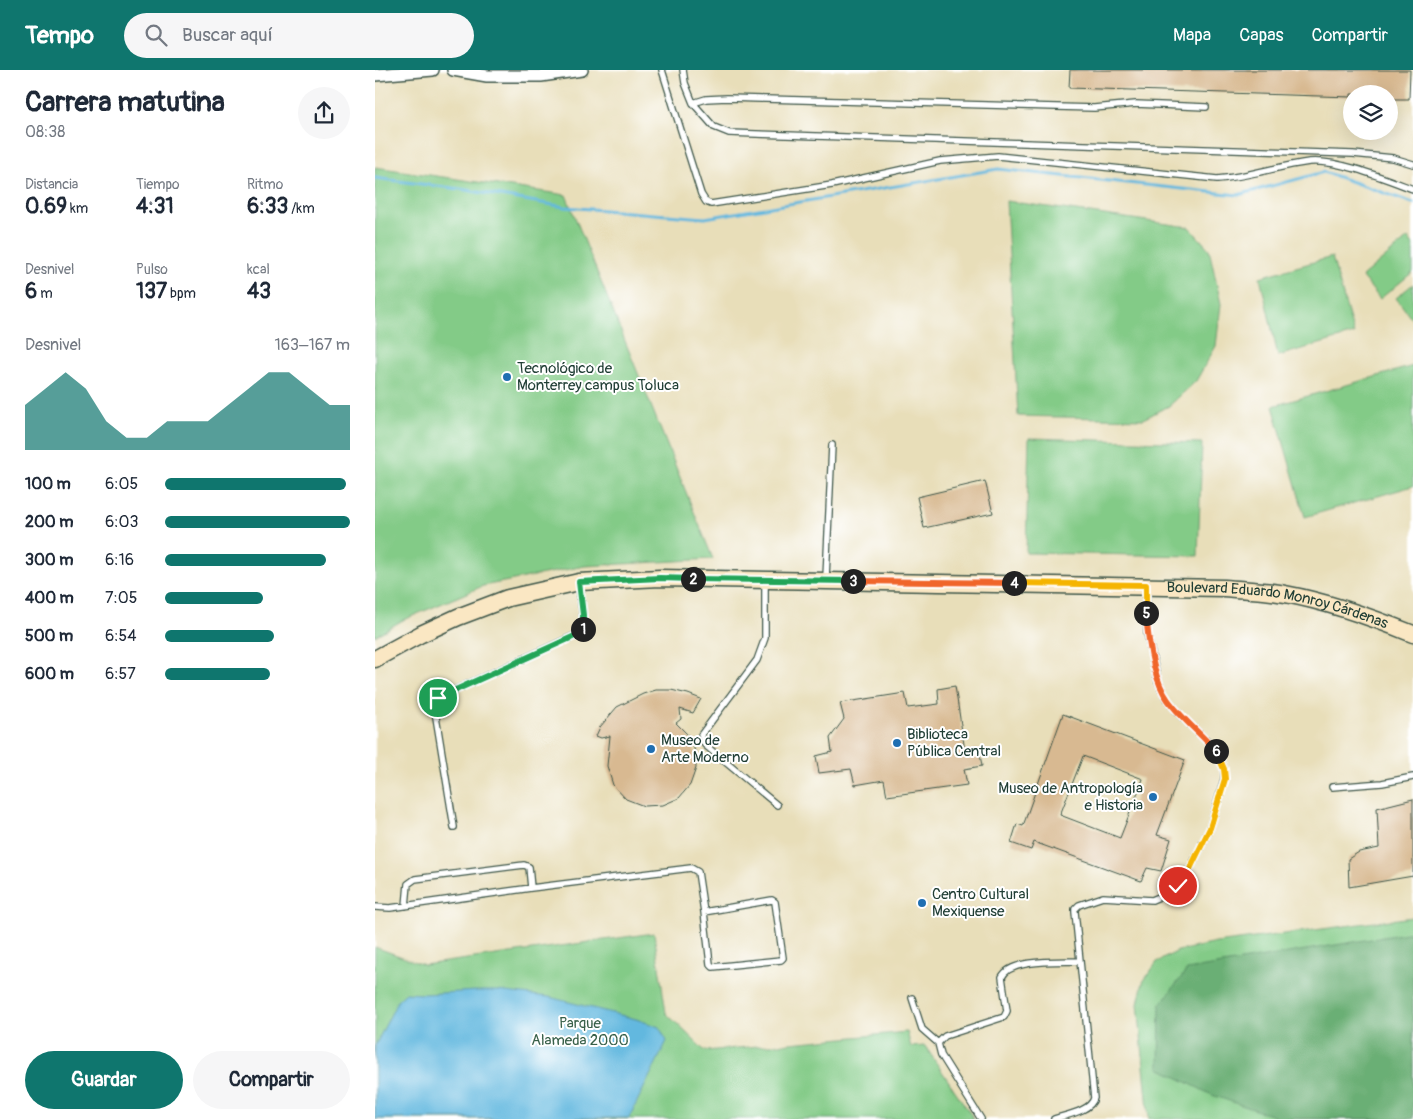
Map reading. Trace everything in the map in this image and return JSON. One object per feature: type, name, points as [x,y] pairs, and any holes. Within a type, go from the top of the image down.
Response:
[{"type":"main road","name":"Boulevard Eduardo Monroy Cárdenas","points":[[375,659],[421,634],[458,617],[508,598],[579,582],[660,578],[1146,585],[1223,588],[1284,593],[1330,604],[1371,617],[1413,634]]},
{"type":"street","points":[[375,76],[433,70]]},
{"type":"street","points":[[453,70],[487,76],[541,76],[582,70]]},
{"type":"lane","points":[[662,70],[701,194],[711,204],[832,185],[940,161],[998,156],[1217,179],[1233,178],[1310,162],[1365,171],[1413,189]]},
{"type":"lane","points":[[683,70],[685,83],[693,103],[714,127],[729,133],[1353,154],[1393,158],[1413,164]]},
{"type":"lane","points":[[693,103],[706,99],[727,98],[1094,108],[1136,104],[1206,107]]},
{"type":"lane","points":[[826,580],[832,445]]},
{"type":"lane","points":[[765,580],[765,638],[757,660],[701,735],[705,745],[777,804]]},
{"type":"lane","points":[[454,827],[435,702],[442,696],[580,633],[584,626],[579,582]]},
{"type":"lane","points":[[1054,1119],[1088,1107],[1094,1098],[1075,912],[1076,906],[1103,896],[1152,900],[1171,892],[1188,873],[1210,828],[1225,779],[1224,769],[1215,750],[1166,698],[1158,681],[1147,633],[1145,610],[1146,585]]},
{"type":"lane","points":[[1332,787],[1375,784],[1413,777]]},
{"type":"lane","points":[[406,906],[408,884],[415,879],[524,865],[529,867],[531,888]]},
{"type":"lane","points":[[375,908],[406,906],[694,868],[699,875],[710,964],[713,967],[781,960],[784,957],[775,902],[772,900],[704,912]]},
{"type":"lane","points":[[939,1043],[945,1036],[1004,1017],[1007,1011],[1003,977],[1007,970],[1014,966],[1025,964],[1080,960]]},
{"type":"lane","points":[[912,998],[922,1029],[939,1043],[941,1055],[981,1119]]},
{"type":"green space","name":"Tecnológico de Monterrey campus Toluca","points":[[375,167],[566,195],[713,559],[585,566],[483,586],[403,620],[375,636]]},
{"type":"green space","points":[[1006,201],[1189,227],[1209,249],[1221,304],[1216,346],[1196,381],[1169,406],[1143,419],[1018,416]]},
{"type":"green space","points":[[1408,238],[1413,245],[1413,272],[1380,299],[1362,277]]},
{"type":"green space","points":[[1332,257],[1354,334],[1278,356],[1260,277]]},
{"type":"green space","points":[[1413,284],[1413,320],[1396,298]]},
{"type":"green space","points":[[1413,366],[1413,486],[1305,517],[1273,406]]},
{"type":"green space","points":[[1029,438],[1202,443],[1198,556],[1026,553]]},
{"type":"green space","points":[[1413,917],[1413,1119],[1149,1119],[1138,1004],[1143,982],[1157,962],[1178,951],[1216,943]]},
{"type":"green space","points":[[1413,932],[1413,1119],[1282,1119],[1212,1095],[1159,1068],[1160,1005],[1187,970]]},
{"type":"green space","name":"Parque Alameda 2000","points":[[654,933],[666,1013],[705,1051],[907,1032],[911,1047],[925,1046],[974,1119],[375,1119],[375,947],[424,965]]},
{"type":"water","points":[[497,991],[549,997],[636,1019],[659,1027],[667,1041],[629,1118],[375,1119],[375,1046],[398,1000],[406,993],[424,994]]},
{"type":"building","points":[[1070,70],[1410,70],[1409,99],[1398,99],[1398,85],[1343,85],[1343,97],[1069,88]]},
{"type":"building","points":[[985,481],[993,513],[924,528],[917,497]]},
{"type":"building","name":"Biblioteca Pública Central","points":[[955,686],[965,751],[979,749],[982,766],[964,769],[967,785],[887,796],[884,780],[855,785],[851,769],[819,773],[816,756],[832,752],[830,738],[844,719],[840,703],[905,693],[908,708],[939,704],[938,689]]},
{"type":"building","name":"Museo de Arte Moderno","points":[[656,690],[671,690],[701,699],[693,713],[680,709],[681,719],[676,723],[688,735],[695,751],[696,768],[690,785],[679,798],[663,805],[644,806],[626,799],[613,785],[607,766],[610,736],[601,738],[596,736],[600,727],[617,707],[643,694]]},
{"type":"building","name":"Museo de Antropología e Historia","points":[[1063,714],[1185,760],[1157,835],[1171,839],[1161,871],[1147,868],[1141,881],[1034,842],[1031,850],[1011,843],[1017,824],[1023,826]],"holes":[[[1083,756],[1143,779],[1120,838],[1060,815]]]},
{"type":"building","points":[[1413,799],[1413,876],[1349,887],[1348,859],[1359,852],[1379,848],[1377,808]]},
{"type":"waterway","points":[[375,178],[460,189],[565,207],[705,218],[998,169],[1238,195],[1324,172],[1413,203]]},
{"type":"place","name":"Tecnológico de Monterrey campus Toluca","points":[[507,377]]},
{"type":"place","name":"Biblioteca Pública Central","points":[[897,743]]},
{"type":"place","name":"Museo de Arte Moderno","points":[[651,749]]},
{"type":"place","name":"Museo de Antropología e Historia","points":[[1153,797]]},
{"type":"place","name":"Centro Cultural Mexiquense","points":[[922,903]]},
{"type":"route","points":[[438,698],[580,633],[584,626],[579,582],[660,578],[1146,585],[1145,610],[1147,633],[1158,681],[1166,698],[1215,750],[1224,769],[1225,779],[1210,828],[1188,873],[1178,886]]}]
